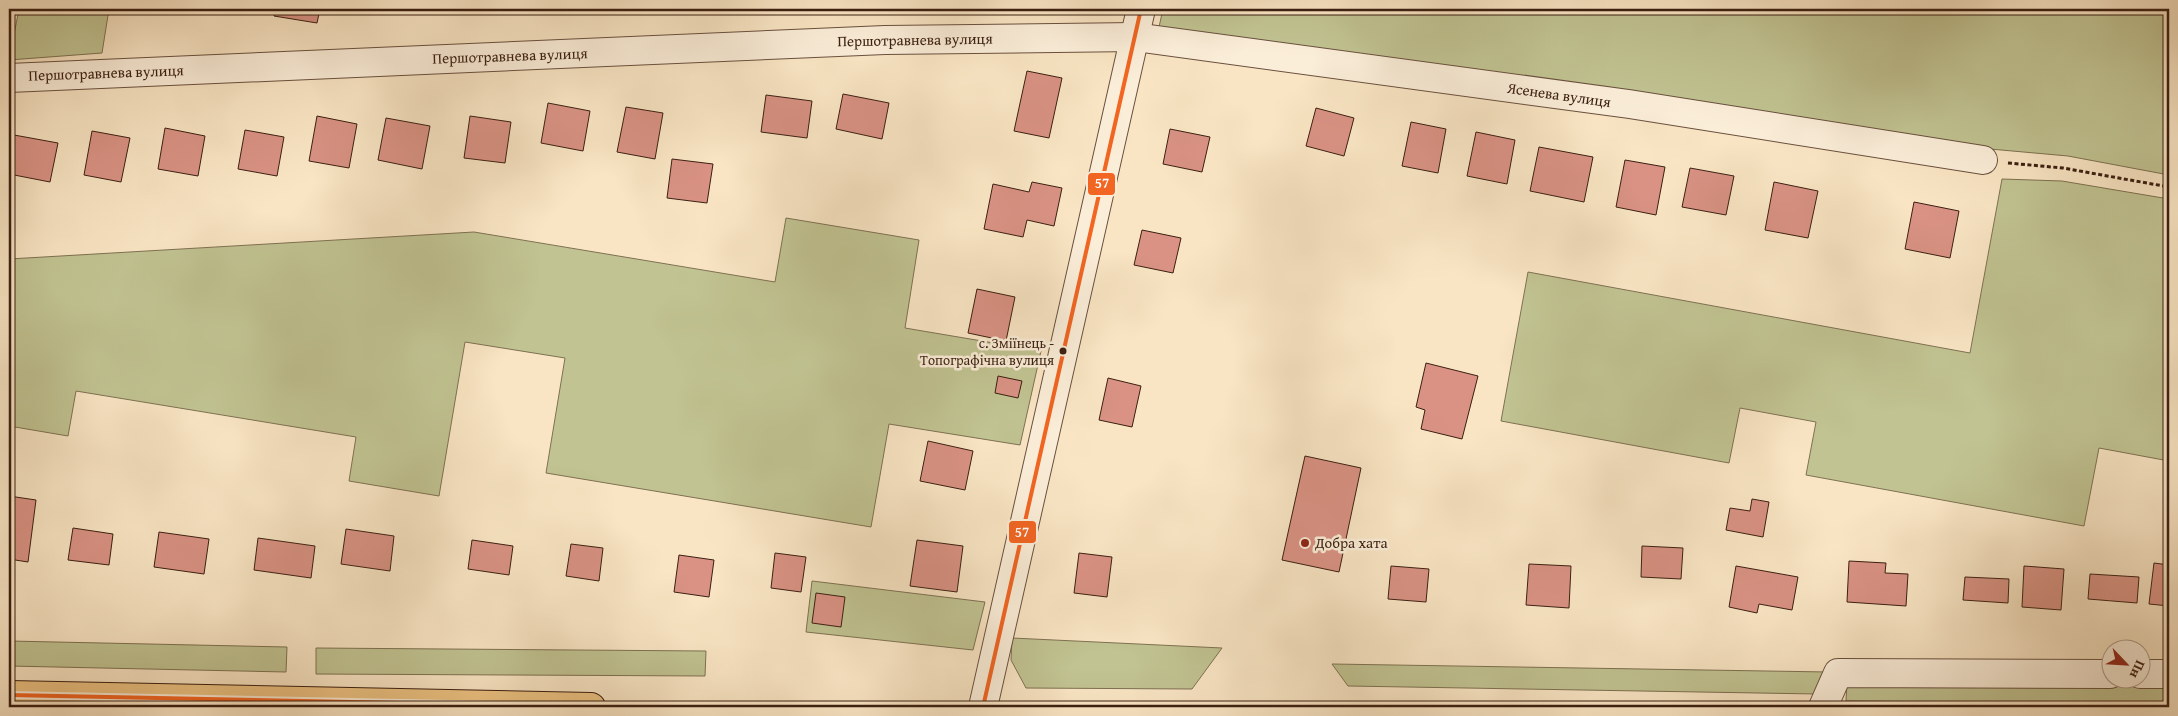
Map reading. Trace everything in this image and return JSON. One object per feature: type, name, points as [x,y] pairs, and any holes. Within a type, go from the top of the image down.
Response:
[{"type":"main road","points":[[9,695],[591,707]]},
{"type":"street","points":[[983,707],[1141,9]]},
{"type":"street","name":"Першотравнева вулиця","points":[[9,78],[885,40],[1135,37]]},
{"type":"street","name":"Ясенева вулиця","points":[[1135,37],[1630,104],[1983,160]]},
{"type":"street","points":[[1822,707],[1838,674],[2100,674]]},
{"type":"street","points":[[2150,674],[2169,674]]},
{"type":"path","points":[[1983,160],[2064,168],[2169,187]]},
{"type":"green space","points":[[19,9],[109,9],[102,53],[9,60]]},
{"type":"green space","points":[[1163,9],[2169,9],[2169,175],[2068,156],[1990,149],[1159,27]]},
{"type":"green space","points":[[2002,179],[2062,181],[2169,199],[2169,461],[2099,448],[2084,526],[1806,475],[1816,422],[1740,408],[1729,463],[1501,421],[1528,272],[1970,353]]},
{"type":"green space","points":[[786,218],[919,240],[905,328],[1041,351],[1020,445],[889,424],[871,527],[546,473],[565,358],[465,342],[439,496],[349,481],[356,437],[76,391],[68,436],[9,426],[9,259],[474,232],[775,282]]},
{"type":"green space","points":[[812,581],[985,602],[973,650],[806,632]]},
{"type":"green space","points":[[1012,638],[1222,648],[1192,689],[1026,688],[1011,660]]},
{"type":"green space","points":[[9,641],[287,647],[286,672],[9,666]]},
{"type":"green space","points":[[316,648],[706,651],[705,676],[316,674]]},
{"type":"green space","points":[[1332,664],[1828,672],[1816,694],[1348,686]]},
{"type":"green space","points":[[1847,682],[2100,684],[2100,688],[2150,688],[2150,685],[2169,685],[2169,704],[1846,701]]},
{"type":"building","points":[[276,9],[320,9],[317,23],[274,16]]},
{"type":"building","points":[[1027,71],[1062,78],[1049,138],[1014,131]]},
{"type":"building","points":[[843,94],[889,103],[882,139],[836,129]]},
{"type":"building","points":[[766,95],[812,101],[807,138],[761,132]]},
{"type":"building","points":[[548,103],[590,111],[583,151],[541,143]]},
{"type":"building","points":[[626,107],[663,113],[655,159],[617,152]]},
{"type":"building","points":[[1316,108],[1354,118],[1344,156],[1306,146]]},
{"type":"building","points":[[317,116],[357,124],[349,168],[309,161]]},
{"type":"building","points":[[470,116],[511,122],[505,163],[464,158]]},
{"type":"building","points":[[386,118],[430,126],[422,169],[378,160]]},
{"type":"building","points":[[1411,122],[1446,129],[1438,173],[1402,166]]},
{"type":"building","points":[[165,128],[205,136],[198,176],[158,169]]},
{"type":"building","points":[[1170,129],[1210,137],[1202,172],[1163,164]]},
{"type":"building","points":[[245,130],[284,137],[277,176],[238,169]]},
{"type":"building","points":[[92,131],[130,138],[121,182],[84,175]]},
{"type":"building","points":[[1476,132],[1515,140],[1507,184],[1467,176]]},
{"type":"building","points":[[14,135],[58,143],[50,182],[9,174]]},
{"type":"building","points":[[1539,147],[1593,157],[1584,202],[1530,191]]},
{"type":"building","points":[[672,159],[713,164],[707,203],[667,198]]},
{"type":"building","points":[[1625,160],[1665,167],[1656,215],[1616,207]]},
{"type":"building","points":[[1690,168],[1734,176],[1726,215],[1682,207]]},
{"type":"building","points":[[1032,182],[1062,188],[1054,226],[1027,220],[1023,237],[984,229],[993,184],[1029,192]]},
{"type":"building","points":[[1774,182],[1818,191],[1808,238],[1765,230]]},
{"type":"building","points":[[1914,202],[1959,211],[1950,258],[1905,249]]},
{"type":"building","points":[[1142,230],[1181,238],[1173,273],[1134,265]]},
{"type":"building","points":[[977,289],[1015,297],[1006,341],[968,333]]},
{"type":"building","points":[[1426,363],[1478,376],[1462,439],[1421,429],[1425,410],[1416,407]]},
{"type":"building","points":[[998,376],[1022,381],[1018,398],[995,393]]},
{"type":"building","points":[[1108,378],[1141,386],[1132,427],[1099,420]]},
{"type":"building","points":[[928,441],[973,451],[965,490],[920,481]]},
{"type":"building","points":[[1305,456],[1361,468],[1339,572],[1282,560]]},
{"type":"building","points":[[9,496],[36,500],[28,562],[9,559]]},
{"type":"building","points":[[1752,499],[1769,502],[1763,537],[1726,530],[1730,508],[1750,511]]},
{"type":"building","points":[[73,528],[113,534],[109,565],[68,560]]},
{"type":"building","points":[[346,529],[394,536],[390,571],[341,564]]},
{"type":"building","points":[[159,532],[209,539],[204,574],[154,567]]},
{"type":"building","points":[[258,538],[315,546],[311,578],[254,570]]},
{"type":"building","points":[[472,540],[513,546],[509,575],[468,569]]},
{"type":"building","points":[[917,540],[963,546],[957,592],[910,586]]},
{"type":"building","points":[[571,544],[603,548],[599,581],[566,576]]},
{"type":"building","points":[[1642,546],[1683,548],[1681,579],[1641,577]]},
{"type":"building","points":[[775,553],[806,557],[801,592],[771,588]]},
{"type":"building","points":[[1079,553],[1112,557],[1107,597],[1074,593]]},
{"type":"building","points":[[679,555],[714,560],[709,597],[674,592]]},
{"type":"building","points":[[1849,561],[1886,563],[1885,573],[1908,574],[1906,606],[1847,602]]},
{"type":"building","points":[[2154,563],[2169,565],[2169,606],[2149,604]]},
{"type":"building","points":[[1529,564],[1571,566],[1569,608],[1526,605]]},
{"type":"building","points":[[1391,566],[1429,569],[1426,602],[1388,599]]},
{"type":"building","points":[[1736,566],[1798,577],[1792,610],[1759,604],[1757,613],[1729,607]]},
{"type":"building","points":[[2024,566],[2064,569],[2061,610],[2022,607]]},
{"type":"building","points":[[2090,574],[2139,577],[2137,603],[2088,599]]},
{"type":"building","points":[[1965,577],[2009,579],[2008,603],[1963,600]]},
{"type":"building","points":[[816,593],[845,597],[841,627],[812,623]]},
{"type":"transit line","name":"57","points":[[983,707],[1141,9]]},
{"type":"transit line","name":"57","points":[[9,695],[591,707]]},
{"type":"place","name":"с. Зміїнець - Топографічна вулиця","points":[[1063,351]]},
{"type":"place","name":"Добра хата","points":[[1305,543]]}]
